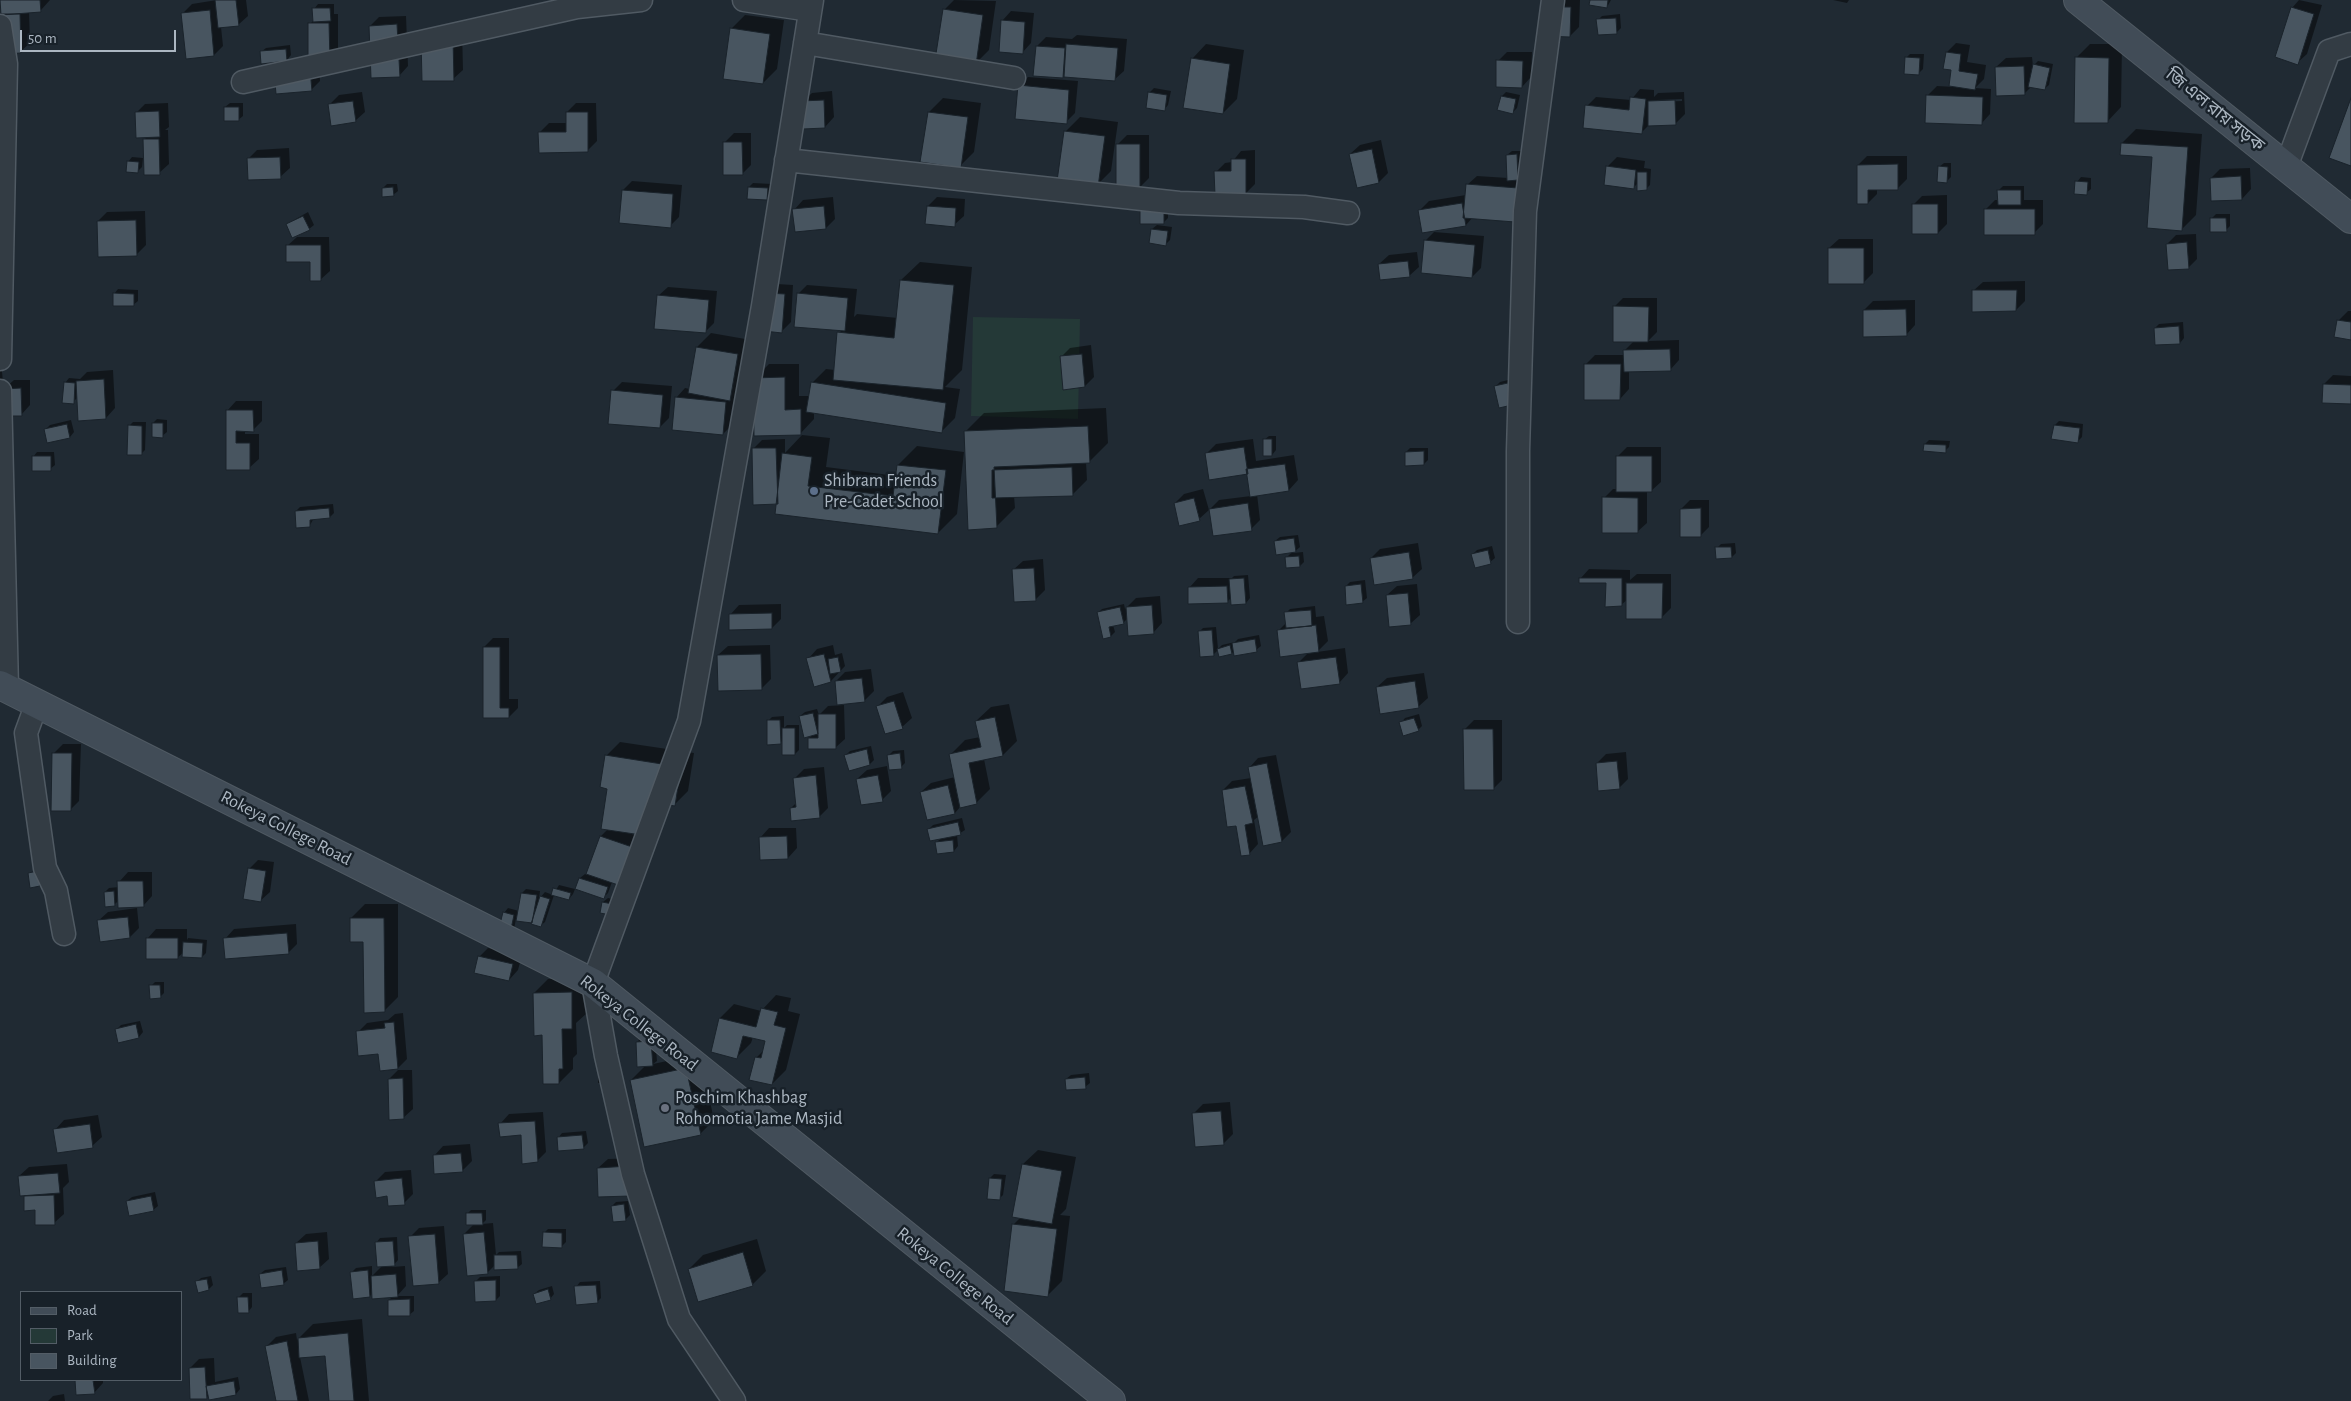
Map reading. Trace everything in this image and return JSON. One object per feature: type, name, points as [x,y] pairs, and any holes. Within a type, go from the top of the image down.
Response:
[{"type":"street","points":[[243,82],[576,7],[641,0]]},
{"type":"street","points":[[734,1401],[679,1319],[633,1174],[606,1056],[593,983],[689,721],[763,306],[811,5],[744,0]]},
{"type":"street","points":[[1518,622],[1518,451],[1525,211],[1553,0]]},
{"type":"street","name":"জি এল রায় সড়ক","points":[[2078,0],[2351,219]]},
{"type":"street","points":[[0,26],[6,64],[0,359]]},
{"type":"street","points":[[805,44],[1014,78]]},
{"type":"street","points":[[2286,167],[2329,51],[2351,44]]},
{"type":"street","points":[[786,160],[1179,203],[1304,207],[1348,213]]},
{"type":"street","points":[[0,391],[3,686]]},
{"type":"street","name":"Rokeya College Road","points":[[3,686],[593,983],[1112,1401]]},
{"type":"street","points":[[37,703],[26,733],[45,868],[56,891],[64,934]]},
{"type":"green space","points":[[973,317],[1080,319],[1078,419],[971,416]]},
{"type":"building","points":[[0,0],[40,0],[41,12],[1,15]]},
{"type":"building","points":[[215,0],[236,0],[239,26],[218,28]]},
{"type":"building","points":[[1590,0],[1608,0],[1607,8],[1589,5]]},
{"type":"building","points":[[1561,7],[1571,7],[1570,37],[1541,36]]},
{"type":"building","points":[[2291,7],[2314,14],[2298,65],[2275,57]]},
{"type":"building","points":[[312,8],[330,8],[331,21],[313,22]]},
{"type":"building","points":[[943,9],[983,15],[976,65],[935,60]]},
{"type":"building","points":[[210,10],[214,56],[186,59],[181,13]]},
{"type":"building","points":[[1,14],[20,14],[21,53],[2,54]]},
{"type":"building","points":[[1616,18],[1617,34],[1598,35],[1596,19]]},
{"type":"building","points":[[1001,20],[1025,22],[1023,54],[999,52]]},
{"type":"building","points":[[308,23],[329,23],[330,60],[308,60]]},
{"type":"building","points":[[397,24],[400,77],[371,78],[369,26]]},
{"type":"building","points":[[730,28],[770,34],[763,84],[723,79]]},
{"type":"building","points":[[453,38],[454,81],[422,81],[421,39]]},
{"type":"building","points":[[1066,44],[1118,48],[1115,81],[1064,77]]},
{"type":"building","points":[[1036,46],[1065,48],[1063,78],[1033,76]]},
{"type":"building","points":[[286,49],[287,61],[261,64],[260,51]]},
{"type":"building","points":[[1946,52],[1961,54],[1959,71],[1978,74],[1975,90],[1949,86],[1951,70],[1943,69]]},
{"type":"building","points":[[1905,57],[1920,58],[1919,75],[1904,74]]},
{"type":"building","points":[[2075,57],[2109,58],[2108,123],[2074,123]]},
{"type":"building","points":[[1191,58],[1230,64],[1223,114],[1183,108]]},
{"type":"building","points":[[1496,60],[1523,61],[1522,88],[1496,87]]},
{"type":"building","points":[[2033,64],[2050,68],[2045,90],[2028,87]]},
{"type":"building","points":[[2024,66],[2025,95],[1996,96],[1995,67]]},
{"type":"building","points":[[310,69],[312,91],[276,94],[274,71]]},
{"type":"building","points":[[1018,85],[1069,90],[1067,124],[1015,119]]},
{"type":"building","points":[[1148,92],[1167,95],[1165,111],[1146,108]]},
{"type":"building","points":[[1926,95],[1983,97],[1982,125],[1925,123]]},
{"type":"building","points":[[1501,96],[1516,99],[1513,114],[1497,110]]},
{"type":"building","points":[[1630,97],[1646,99],[1642,134],[1583,128],[1585,105],[1629,110]]},
{"type":"building","points":[[2351,98],[2351,166],[2329,158]]},
{"type":"building","points":[[824,100],[825,128],[803,129],[801,101]]},
{"type":"building","points":[[1675,100],[1676,125],[1648,126],[1648,101]]},
{"type":"building","points":[[353,101],[356,122],[331,126],[328,104]]},
{"type":"building","points":[[224,107],[239,107],[239,121],[224,121]]},
{"type":"building","points":[[159,111],[160,137],[136,138],[135,112]]},
{"type":"building","points":[[566,112],[588,112],[588,152],[539,153],[538,132],[566,132]]},
{"type":"building","points":[[928,112],[968,117],[961,168],[920,162]]},
{"type":"building","points":[[1064,131],[1105,136],[1098,187],[1057,181]]},
{"type":"building","points":[[143,139],[159,139],[160,175],[144,175]]},
{"type":"building","points":[[723,142],[742,142],[743,175],[723,175]]},
{"type":"building","points":[[2121,143],[2188,147],[2182,231],[2147,228],[2152,157],[2120,155]]},
{"type":"building","points":[[1116,144],[1140,144],[1140,188],[1116,188]]},
{"type":"building","points":[[1372,149],[1379,183],[1357,188],[1349,154]]},
{"type":"building","points":[[1517,154],[1518,180],[1507,181],[1506,155]]},
{"type":"building","points":[[280,157],[281,179],[248,180],[247,158]]},
{"type":"building","points":[[1231,159],[1246,159],[1246,194],[1215,195],[1214,171],[1231,171]]},
{"type":"building","points":[[127,161],[139,162],[138,173],[126,172]]},
{"type":"building","points":[[1898,164],[1898,190],[1868,190],[1868,204],[1857,204],[1857,165]]},
{"type":"building","points":[[1606,166],[1636,170],[1634,189],[1604,185]]},
{"type":"building","points":[[1938,166],[1948,167],[1947,183],[1937,182]]},
{"type":"building","points":[[1637,172],[1647,172],[1647,190],[1637,191]]},
{"type":"building","points":[[2241,176],[2242,200],[2211,201],[2210,178]]},
{"type":"building","points":[[2075,181],[2088,182],[2087,195],[2074,194]]},
{"type":"building","points":[[1466,184],[1518,188],[1515,222],[1463,218]]},
{"type":"building","points":[[393,187],[394,196],[382,197],[382,188]]},
{"type":"building","points":[[748,187],[768,188],[767,200],[747,199]]},
{"type":"building","points":[[622,190],[673,194],[671,228],[619,223]]},
{"type":"building","points":[[1997,190],[2021,190],[2021,205],[1998,205]]},
{"type":"building","points":[[1462,203],[1466,226],[1422,233],[1418,210]]},
{"type":"building","points":[[1912,204],[1938,204],[1938,234],[1912,234]]},
{"type":"building","points":[[1140,205],[1164,205],[1164,224],[1140,224]]},
{"type":"building","points":[[824,206],[826,229],[795,232],[792,209]]},
{"type":"building","points":[[927,206],[956,208],[955,227],[925,224]]},
{"type":"building","points":[[1984,209],[2035,209],[2035,235],[1984,235]]},
{"type":"building","points":[[303,216],[310,230],[292,238],[286,224]]},
{"type":"building","points":[[2210,218],[2226,218],[2227,232],[2210,232]]},
{"type":"building","points":[[136,220],[137,256],[98,257],[97,221]]},
{"type":"building","points":[[1151,229],[1168,231],[1166,246],[1149,243]]},
{"type":"building","points":[[1424,240],[1475,245],[1472,278],[1421,273]]},
{"type":"building","points":[[2187,242],[2189,269],[2168,270],[2166,244]]},
{"type":"building","points":[[286,245],[321,245],[321,281],[310,281],[310,262],[286,262]]},
{"type":"building","points":[[1828,248],[1864,248],[1864,284],[1828,284]]},
{"type":"building","points":[[1408,261],[1410,277],[1380,280],[1378,264]]},
{"type":"building","points":[[900,280],[954,285],[943,390],[833,380],[837,332],[894,338]]},
{"type":"building","points":[[1972,290],[2017,290],[2016,311],[1972,312]]},
{"type":"building","points":[[113,293],[134,294],[134,306],[113,306]]},
{"type":"building","points":[[767,293],[785,294],[782,333],[764,331]]},
{"type":"building","points":[[797,293],[848,298],[845,331],[794,327]]},
{"type":"building","points":[[657,295],[709,300],[706,333],[654,329]]},
{"type":"building","points":[[1613,306],[1649,307],[1648,342],[1613,342]]},
{"type":"building","points":[[1906,309],[1907,336],[1863,337],[1863,310]]},
{"type":"building","points":[[2337,320],[2351,322],[2351,340],[2334,337]]},
{"type":"building","points":[[2179,326],[2180,344],[2155,345],[2154,328]]},
{"type":"building","points":[[696,347],[738,354],[730,401],[688,393]]},
{"type":"building","points":[[1670,349],[1671,371],[1624,372],[1623,350]]},
{"type":"building","points":[[1082,354],[1085,387],[1063,390],[1060,356]]},
{"type":"building","points":[[1584,364],[1621,364],[1620,400],[1584,400]]},
{"type":"building","points":[[785,377],[785,410],[801,409],[801,435],[754,436],[753,378]]},
{"type":"building","points":[[104,379],[106,419],[78,421],[76,381]]},
{"type":"building","points":[[64,382],[75,383],[74,404],[62,403]]},
{"type":"building","points":[[811,382],[946,403],[942,433],[806,412]]},
{"type":"building","points":[[1508,383],[1512,405],[1499,408],[1494,386]]},
{"type":"building","points":[[2323,384],[2351,385],[2351,404],[2322,403]]},
{"type":"building","points":[[21,388],[22,416],[3,416],[3,389]]},
{"type":"building","points":[[611,390],[663,395],[660,428],[608,424]]},
{"type":"building","points":[[675,397],[726,402],[723,435],[672,430]]},
{"type":"building","points":[[226,410],[253,410],[254,432],[236,431],[236,443],[250,443],[250,470],[226,470]]},
{"type":"building","points":[[152,423],[163,423],[163,438],[152,437]]},
{"type":"building","points":[[67,424],[70,438],[47,443],[44,429]]},
{"type":"building","points":[[128,425],[142,426],[142,455],[127,455]]},
{"type":"building","points":[[2054,425],[2080,428],[2078,443],[2051,439]]},
{"type":"building","points":[[1088,426],[1090,463],[994,467],[997,528],[968,530],[964,431]]},
{"type":"building","points":[[1263,439],[1272,439],[1272,456],[1263,456]]},
{"type":"building","points":[[1924,444],[1946,445],[1946,453],[1923,451]]},
{"type":"building","points":[[1244,447],[1248,474],[1209,480],[1205,453]]},
{"type":"building","points":[[752,448],[776,448],[778,504],[753,505]]},
{"type":"building","points":[[1424,451],[1424,465],[1405,466],[1405,452]]},
{"type":"building","name":"Shibram Friends Pre-Cadet School","points":[[782,453],[812,457],[808,486],[893,496],[897,465],[946,470],[938,534],[775,514]]},
{"type":"building","points":[[32,456],[51,456],[51,471],[32,471]]},
{"type":"building","points":[[1616,456],[1652,456],[1652,492],[1616,492]]},
{"type":"building","points":[[1285,464],[1289,491],[1250,497],[1246,469]]},
{"type":"building","points":[[1072,467],[1073,496],[992,498],[992,470]]},
{"type":"building","points":[[1602,497],[1638,498],[1638,533],[1602,533]]},
{"type":"building","points":[[1194,498],[1200,521],[1179,526],[1174,503]]},
{"type":"building","points":[[1248,503],[1252,531],[1213,536],[1209,509]]},
{"type":"building","points":[[329,508],[330,518],[310,520],[310,527],[296,528],[295,511]]},
{"type":"building","points":[[1701,508],[1701,537],[1680,537],[1680,509]]},
{"type":"building","points":[[1294,538],[1296,552],[1276,555],[1274,541]]},
{"type":"building","points":[[1715,547],[1731,547],[1732,558],[1716,559]]},
{"type":"building","points":[[1488,550],[1491,564],[1475,568],[1471,554]]},
{"type":"building","points":[[1409,552],[1413,579],[1374,585],[1370,558]]},
{"type":"building","points":[[1299,556],[1300,567],[1286,568],[1285,557]]},
{"type":"building","points":[[1034,568],[1036,601],[1014,602],[1012,569]]},
{"type":"building","points":[[1244,578],[1246,604],[1231,605],[1229,579]]},
{"type":"building","points":[[1579,578],[1622,578],[1622,606],[1605,607],[1606,583],[1579,583]]},
{"type":"building","points":[[1626,583],[1663,583],[1662,619],[1626,619]]},
{"type":"building","points":[[1361,584],[1363,603],[1346,605],[1345,586]]},
{"type":"building","points":[[1227,586],[1228,603],[1188,604],[1188,587]]},
{"type":"building","points":[[1408,593],[1411,625],[1389,627],[1386,595]]},
{"type":"building","points":[[1152,605],[1154,634],[1128,636],[1126,607]]},
{"type":"building","points":[[1120,607],[1124,624],[1109,627],[1111,637],[1103,639],[1097,612]]},
{"type":"building","points":[[1311,610],[1312,626],[1286,628],[1284,612]]},
{"type":"building","points":[[772,613],[772,629],[729,630],[729,614]]},
{"type":"building","points":[[1316,625],[1319,652],[1280,657],[1277,630]]},
{"type":"building","points":[[1212,630],[1214,656],[1200,657],[1198,631]]},
{"type":"building","points":[[1255,639],[1257,652],[1234,656],[1232,643]]},
{"type":"building","points":[[1230,645],[1232,654],[1219,657],[1217,649]]},
{"type":"building","points":[[483,647],[500,647],[500,708],[509,708],[509,718],[483,718]]},
{"type":"building","points":[[761,654],[762,690],[718,691],[717,655]]},
{"type":"building","points":[[824,654],[831,682],[814,687],[806,658]]},
{"type":"building","points":[[838,657],[841,672],[830,674],[828,659]]},
{"type":"building","points":[[1336,657],[1340,684],[1301,689],[1297,662]]},
{"type":"building","points":[[862,678],[865,702],[837,705],[835,681]]},
{"type":"building","points":[[1415,681],[1419,708],[1380,714],[1376,687]]},
{"type":"building","points":[[894,701],[903,729],[885,734],[876,706]]},
{"type":"building","points":[[813,713],[818,734],[804,738],[799,716]]},
{"type":"building","points":[[818,714],[836,714],[836,749],[808,749],[808,738],[818,738]]},
{"type":"building","points":[[995,717],[1003,756],[969,763],[977,804],[960,808],[949,754],[981,747],[975,721]]},
{"type":"building","points":[[1414,718],[1419,731],[1403,736],[1399,722]]},
{"type":"building","points":[[767,720],[780,720],[781,744],[767,745]]},
{"type":"building","points":[[782,728],[795,728],[795,755],[782,755]]},
{"type":"building","points":[[1463,729],[1493,729],[1494,790],[1464,790]]},
{"type":"building","points":[[867,749],[870,765],[849,771],[844,755]]},
{"type":"building","points":[[52,753],[72,753],[71,811],[51,811]]},
{"type":"building","points":[[900,753],[902,769],[889,770],[887,755]]},
{"type":"building","points":[[605,755],[681,767],[675,806],[654,803],[648,836],[601,829],[607,789],[600,787]]},
{"type":"building","points":[[1617,761],[1620,789],[1598,791],[1596,763]]},
{"type":"building","points":[[1267,763],[1282,842],[1263,846],[1248,767]]},
{"type":"building","points":[[816,775],[820,818],[791,821],[790,808],[796,807],[793,778]]},
{"type":"building","points":[[878,775],[883,802],[861,805],[856,779]]},
{"type":"building","points":[[948,785],[955,814],[927,820],[920,792]]},
{"type":"building","points":[[1245,786],[1253,823],[1245,825],[1250,855],[1241,856],[1236,826],[1227,827],[1222,790]]},
{"type":"building","points":[[958,822],[961,835],[930,841],[927,829]]},
{"type":"building","points":[[600,836],[638,849],[624,887],[586,874]]},
{"type":"building","points":[[787,836],[788,859],[760,860],[759,837]]},
{"type":"building","points":[[953,840],[954,852],[937,854],[935,842]]},
{"type":"building","points":[[248,868],[266,871],[261,902],[243,899]]},
{"type":"building","points":[[38,871],[40,886],[30,888],[28,873]]},
{"type":"building","points":[[579,878],[608,887],[604,899],[575,889]]},
{"type":"building","points":[[117,881],[143,881],[144,907],[118,908]]},
{"type":"building","points":[[553,888],[571,893],[569,900],[551,895]]},
{"type":"building","points":[[114,891],[115,906],[105,907],[104,892]]},
{"type":"building","points":[[521,893],[537,895],[532,923],[516,921]]},
{"type":"building","points":[[540,896],[550,899],[541,927],[531,924]]},
{"type":"building","points":[[602,902],[618,905],[616,916],[600,913]]},
{"type":"building","points":[[503,912],[514,915],[510,934],[498,932]]},
{"type":"building","points":[[128,917],[130,938],[100,942],[97,920]]},
{"type":"building","points":[[350,918],[384,918],[385,1012],[364,1013],[363,942],[350,942]]},
{"type":"building","points":[[287,933],[289,954],[225,959],[223,938]]},
{"type":"building","points":[[146,938],[178,938],[178,959],[146,959]]},
{"type":"building","points":[[183,942],[203,943],[202,958],[182,957]]},
{"type":"building","points":[[478,956],[513,964],[509,981],[474,973]]},
{"type":"building","points":[[149,985],[160,985],[161,998],[150,999]]},
{"type":"building","points":[[572,992],[572,1029],[562,1029],[563,1069],[559,1069],[559,1084],[543,1084],[542,1035],[534,1036],[533,993]]},
{"type":"building","points":[[761,1008],[778,1012],[774,1025],[786,1028],[772,1085],[749,1080],[755,1057],[761,1058],[765,1041],[743,1036],[737,1059],[711,1052],[719,1018],[756,1027]]},
{"type":"building","points":[[394,1022],[398,1069],[380,1071],[378,1054],[358,1056],[356,1031],[385,1028],[384,1023]]},
{"type":"building","points":[[136,1024],[139,1038],[118,1043],[115,1029]]},
{"type":"building","points":[[651,1041],[653,1066],[637,1067],[636,1042]]},
{"type":"building","name":"Poschim Khashbag Rohomotia Jame Masjid","points":[[686,1068],[701,1135],[644,1147],[630,1080]]},
{"type":"building","points":[[1085,1077],[1086,1089],[1066,1090],[1065,1079]]},
{"type":"building","points":[[403,1078],[404,1119],[389,1120],[388,1079]]},
{"type":"building","points":[[1221,1111],[1224,1145],[1195,1147],[1192,1113]]},
{"type":"building","points":[[535,1121],[538,1162],[522,1164],[521,1135],[500,1137],[498,1123]]},
{"type":"building","points":[[90,1124],[93,1148],[57,1153],[53,1129]]},
{"type":"building","points":[[582,1135],[584,1149],[558,1151],[557,1137]]},
{"type":"building","points":[[461,1153],[463,1172],[434,1174],[433,1155]]},
{"type":"building","points":[[1022,1164],[1062,1171],[1052,1224],[1012,1217]]},
{"type":"building","points":[[629,1166],[630,1196],[598,1197],[597,1168]]},
{"type":"building","points":[[58,1173],[60,1193],[20,1196],[18,1176]]},
{"type":"building","points":[[402,1178],[405,1205],[388,1206],[387,1196],[376,1198],[374,1181]]},
{"type":"building","points":[[989,1178],[1002,1179],[1000,1200],[987,1199]]},
{"type":"building","points":[[54,1195],[55,1225],[35,1225],[35,1210],[24,1211],[24,1196]]},
{"type":"building","points":[[151,1196],[154,1211],[129,1216],[126,1201]]},
{"type":"building","points":[[624,1204],[626,1221],[613,1222],[611,1206]]},
{"type":"building","points":[[466,1213],[482,1213],[483,1225],[466,1225]]},
{"type":"building","points":[[1012,1224],[1057,1229],[1048,1297],[1004,1291]]},
{"type":"building","points":[[484,1232],[488,1274],[467,1276],[463,1234]]},
{"type":"building","points":[[543,1232],[562,1233],[562,1248],[542,1247]]},
{"type":"building","points":[[435,1234],[439,1284],[413,1286],[408,1236]]},
{"type":"building","points":[[318,1241],[320,1269],[297,1271],[295,1243]]},
{"type":"building","points":[[393,1241],[395,1266],[377,1267],[375,1242]]},
{"type":"building","points":[[743,1252],[753,1286],[698,1302],[688,1269]]},
{"type":"building","points":[[494,1255],[517,1255],[518,1269],[494,1270]]},
{"type":"building","points":[[282,1270],[284,1285],[261,1288],[259,1274]]},
{"type":"building","points":[[368,1270],[370,1297],[353,1299],[350,1272]]},
{"type":"building","points":[[396,1274],[398,1297],[372,1299],[371,1276]]},
{"type":"building","points":[[207,1279],[209,1290],[198,1293],[195,1281]]},
{"type":"building","points":[[496,1280],[496,1301],[475,1302],[474,1281]]},
{"type":"building","points":[[596,1285],[598,1303],[576,1305],[574,1286]]},
{"type":"building","points":[[548,1289],[551,1300],[536,1304],[533,1294]]},
{"type":"building","points":[[237,1297],[248,1297],[249,1313],[238,1313]]},
{"type":"building","points":[[410,1299],[410,1316],[388,1316],[388,1300]]},
{"type":"building","points":[[348,1333],[354,1401],[329,1401],[325,1356],[299,1358],[298,1338]]},
{"type":"building","points":[[287,1341],[298,1401],[276,1401],[265,1346]]},
{"type":"building","points":[[205,1367],[207,1399],[190,1399],[189,1368]]},
{"type":"building","points":[[75,1381],[93,1381],[95,1394],[76,1395]]},
{"type":"building","points":[[234,1381],[236,1395],[209,1400],[206,1386]]},
{"type":"place","name":"Shibram Friends Pre-Cadet School","points":[[814,491]]},
{"type":"place","name":"Poschim Khashbag Rohomotia Jame Masjid","points":[[665,1108]]}]
